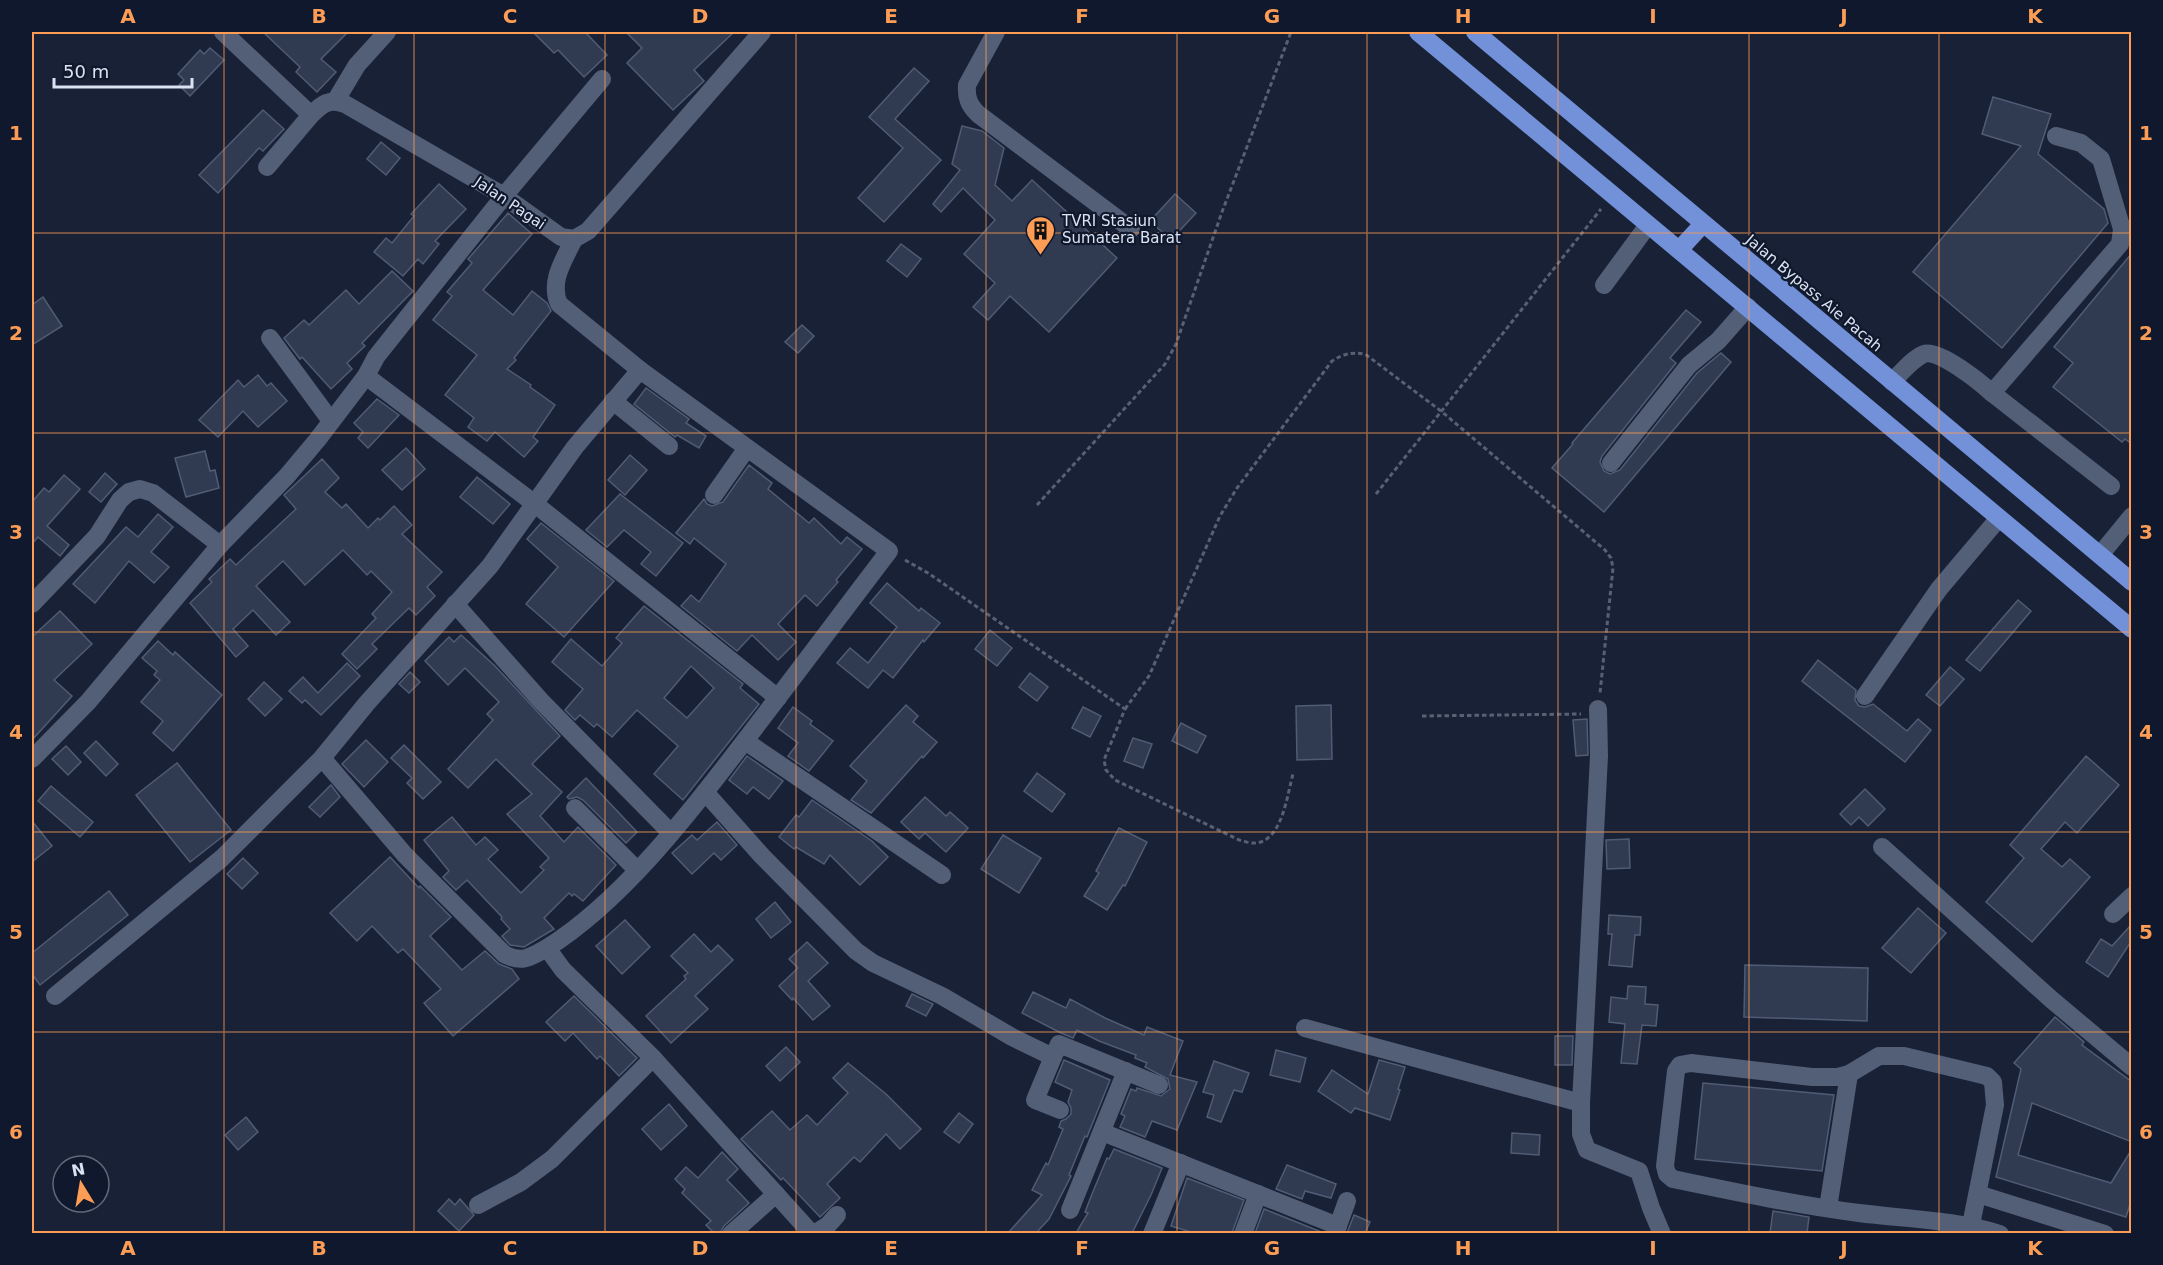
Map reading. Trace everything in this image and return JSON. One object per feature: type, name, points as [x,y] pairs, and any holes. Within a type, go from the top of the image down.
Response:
[{"type":"highway","points":[[1418,32],[2132,629]]},
{"type":"highway","name":"Jalan Bypass Aie Pacah","points":[[1474,32],[2132,582]]},
{"type":"highway","points":[[1679,250],[1703,224]]},
{"type":"street","points":[[223,32],[311,116]]},
{"type":"street","points":[[267,167],[311,116],[327,102],[336,100],[357,65],[387,32]]},
{"type":"street","points":[[322,758],[405,855],[504,954],[513,959],[522,960],[574,931],[637,870],[671,833],[778,699],[889,551],[640,370],[559,304],[554,292],[555,279],[574,239],[588,231],[762,32]]},
{"type":"street","points":[[996,32],[967,85],[966,95],[970,105],[978,114],[1131,229]]},
{"type":"street","points":[[32,759],[88,702],[220,545],[287,476],[366,376],[376,357],[504,196],[602,79]]},
{"type":"street","name":"Jalan Pagai","points":[[336,100],[504,196],[561,237],[574,239]]},
{"type":"street","points":[[1992,393],[2120,244],[2121,229],[2101,159],[2081,143],[2056,136]]},
{"type":"street","points":[[1604,285],[1648,225]]},
{"type":"street","points":[[1611,463],[1689,365],[1724,335],[1749,307]]},
{"type":"street","points":[[270,338],[331,421]]},
{"type":"street","points":[[1892,382],[1924,354],[1935,353],[1982,383],[2111,486]]},
{"type":"street","points":[[55,996],[222,858],[322,758],[367,703],[490,566],[576,447],[640,370]]},
{"type":"street","points":[[366,376],[535,504],[778,699]]},
{"type":"street","points":[[613,401],[669,446]]},
{"type":"street","points":[[714,495],[747,448]]},
{"type":"street","points":[[32,604],[97,536],[120,500],[129,492],[140,489],[153,493],[220,545]]},
{"type":"street","points":[[2100,555],[2132,516]]},
{"type":"street","points":[[1865,696],[1939,589],[2000,518]]},
{"type":"street","points":[[455,604],[541,701],[671,833]]},
{"type":"street","points":[[1598,709],[1599,756],[1581,1134],[1587,1150],[1639,1171],[1662,1233]]},
{"type":"street","points":[[745,741],[942,876]]},
{"type":"street","points":[[705,792],[762,856],[856,951],[873,963],[942,996],[1053,1058]]},
{"type":"street","points":[[575,808],[637,870]]},
{"type":"street","points":[[1882,847],[2052,1000],[2132,1067]]},
{"type":"street","points":[[2114,914],[2132,896]]},
{"type":"street","points":[[547,948],[563,970],[653,1058],[813,1233],[828,1225],[837,1215]]},
{"type":"street","points":[[1305,1028],[1581,1103]]},
{"type":"street","points":[[1060,1110],[1035,1100],[1059,1044],[1159,1085]]},
{"type":"street","points":[[1971,1225],[1995,1105],[1993,1082],[1987,1076],[1893,1055],[1879,1056],[1849,1074],[1812,1077],[1691,1063],[1680,1065],[1676,1071],[1665,1166],[1667,1174],[1673,1179],[1755,1196],[1828,1208],[1971,1225],[2000,1233]]},
{"type":"street","points":[[478,1205],[521,1182],[552,1159],[653,1058]]},
{"type":"street","points":[[1070,1210],[1126,1071]]},
{"type":"street","points":[[1828,1208],[1849,1074]]},
{"type":"street","points":[[1102,1132],[1258,1194],[1336,1229],[1347,1201]]},
{"type":"street","points":[[1152,1233],[1181,1163]]},
{"type":"street","points":[[731,1233],[776,1194]]},
{"type":"street","points":[[1243,1233],[1258,1194]]},
{"type":"street","points":[[1978,1194],[2105,1233]]},
{"type":"path","points":[[1037,505],[1165,364],[1176,344],[1221,212],[1291,32]]},
{"type":"path","points":[[1376,494],[1613,193]]},
{"type":"path","points":[[1293,774],[1279,826],[1270,838],[1254,843],[1239,840],[1115,780],[1106,770],[1104,760],[1125,709],[1149,676],[1220,516],[1237,488],[1332,361],[1343,354],[1365,354],[1441,411],[1605,550],[1611,558],[1612,568],[1598,709],[1588,714],[1422,716]]},
{"type":"path","points":[[889,551],[928,573],[1125,709]]},
{"type":"building","points":[[263,32],[348,32],[321,59],[336,72],[317,92],[296,72],[300,67]]},
{"type":"building","points":[[533,32],[585,32],[607,55],[584,77],[558,50],[554,53]]},
{"type":"building","points":[[626,32],[734,32],[694,70],[704,81],[673,110],[627,63],[642,48]]},
{"type":"building","points":[[210,48],[224,60],[190,96],[179,85],[184,80],[178,74],[200,50],[204,54]]},
{"type":"building","points":[[914,68],[929,81],[895,119],[941,160],[884,222],[858,198],[903,148],[869,117]]},
{"type":"building","points":[[1993,97],[2051,114],[2038,154],[2104,209],[2108,223],[2002,348],[1913,272],[2021,146],[1982,134]]},
{"type":"building","points":[[263,110],[284,129],[263,151],[259,148],[218,193],[199,175]]},
{"type":"building","name":"TVRI Stasiun Sumatera Barat","points":[[962,126],[982,131],[1004,148],[995,185],[1012,201],[1032,180],[1117,258],[1049,332],[1010,296],[988,320],[973,307],[995,283],[964,254],[995,220],[963,188],[941,212],[933,204],[960,170],[952,164]]},
{"type":"building","points":[[381,142],[400,158],[386,175],[367,159]]},
{"type":"building","points":[[439,184],[466,209],[435,241],[439,244],[423,264],[418,259],[403,276],[374,252],[386,238],[392,243],[414,216],[411,214]]},
{"type":"building","name":"TVRI Stasiun Sumatera Barat","points":[[1175,194],[1196,213],[1171,240],[1150,221]]},
{"type":"building","points":[[508,213],[532,234],[483,290],[513,315],[532,291],[547,303],[551,311],[507,369],[555,405],[533,437],[538,441],[524,457],[495,432],[487,441],[468,427],[474,418],[445,395],[477,355],[433,320],[452,296],[447,292],[472,263],[468,259]]},
{"type":"building","points":[[901,244],[921,259],[907,277],[887,261]]},
{"type":"building","points":[[2132,253],[2132,444],[2125,439],[2122,442],[2053,387],[2073,363],[2054,347]]},
{"type":"building","points":[[392,271],[413,291],[362,343],[365,346],[347,363],[352,369],[331,389],[302,357],[300,359],[284,338],[304,320],[309,325],[346,290],[359,304]]},
{"type":"building","points":[[43,297],[62,326],[32,345],[32,305]]},
{"type":"building","points":[[1686,310],[1701,322],[1670,358],[1676,363],[1602,456],[1600,462],[1604,471],[1610,474],[1620,470],[1697,373],[1721,353],[1731,362],[1604,512],[1552,468]]},
{"type":"building","points":[[802,325],[814,336],[798,353],[785,342]]},
{"type":"building","points":[[258,375],[267,386],[271,383],[287,401],[258,427],[243,411],[218,437],[199,420],[238,380],[244,387]]},
{"type":"building","points":[[646,388],[689,419],[686,423],[706,436],[699,448],[677,435],[675,437],[634,404]]},
{"type":"building","points":[[377,399],[399,415],[368,448],[358,438],[363,432],[354,423]]},
{"type":"building","points":[[406,448],[425,469],[402,490],[382,470]]},
{"type":"building","points":[[205,451],[210,471],[215,470],[219,488],[186,497],[175,458]]},
{"type":"building","points":[[630,455],[647,470],[625,495],[608,480]]},
{"type":"building","points":[[322,459],[339,478],[325,492],[342,508],[346,504],[368,528],[394,506],[412,525],[402,534],[442,572],[427,587],[435,596],[416,615],[409,608],[372,644],[377,649],[357,669],[342,654],[376,618],[372,614],[392,592],[371,571],[367,575],[343,550],[305,585],[283,561],[256,586],[290,622],[276,635],[253,610],[233,629],[248,646],[236,657],[190,603],[212,582],[209,579],[230,559],[236,565],[296,509],[284,495]]},
{"type":"building","points":[[749,465],[772,483],[768,489],[809,523],[814,518],[841,544],[847,537],[862,549],[817,606],[805,595],[778,624],[796,642],[778,660],[752,635],[737,651],[681,606],[691,595],[699,602],[726,564],[694,538],[690,544],[676,533],[704,499],[712,506],[723,502]]},
{"type":"building","points":[[105,473],[117,484],[101,502],[89,492]]},
{"type":"building","points":[[64,475],[80,489],[47,526],[69,545],[60,556],[38,537],[32,544],[32,502],[44,488],[49,492]]},
{"type":"building","points":[[477,477],[510,504],[493,524],[460,497]]},
{"type":"building","points":[[620,494],[683,543],[656,576],[641,564],[651,552],[624,530],[607,547],[586,530]]},
{"type":"building","points":[[158,514],[173,527],[151,552],[169,567],[154,583],[129,561],[95,603],[73,584],[126,527],[138,537]]},
{"type":"building","points":[[541,523],[614,581],[564,637],[526,604],[558,567],[527,539]]},
{"type":"building","points":[[887,583],[919,611],[921,608],[940,623],[924,642],[923,640],[893,678],[883,670],[868,688],[837,663],[850,648],[868,663],[897,627],[870,603]]},
{"type":"building","points":[[2018,600],[2031,611],[1980,671],[1966,660]]},
{"type":"building","points":[[644,606],[743,684],[740,688],[759,704],[683,800],[654,774],[678,746],[637,710],[612,737],[597,724],[594,727],[580,715],[575,720],[565,710],[583,689],[552,662],[571,639],[602,666],[622,643],[616,638]],"holes":[[[691,666],[714,688],[687,718],[664,698]]]},
{"type":"building","points":[[60,611],[92,644],[54,680],[72,696],[32,740],[32,637]]},
{"type":"building","points":[[990,630],[1012,648],[997,666],[975,649]]},
{"type":"building","points":[[461,635],[495,666],[560,736],[532,764],[562,792],[540,816],[564,842],[578,827],[616,865],[583,901],[569,893],[544,918],[554,929],[524,947],[510,945],[502,936],[510,929],[501,919],[502,917],[467,880],[456,890],[443,877],[449,871],[424,840],[452,817],[476,845],[485,837],[498,850],[488,859],[521,893],[544,870],[540,867],[549,858],[507,814],[532,794],[496,759],[468,788],[448,769],[493,720],[487,714],[499,702],[465,668],[448,685],[425,661],[449,637],[454,642]]},
{"type":"building","points":[[158,641],[173,655],[175,652],[222,695],[173,751],[153,733],[163,721],[141,702],[160,680],[154,675],[157,671],[142,658]]},
{"type":"building","points":[[1818,660],[1856,690],[1855,700],[1859,706],[1865,707],[1873,704],[1907,731],[1918,719],[1931,730],[1905,762],[1802,681]]},
{"type":"building","points":[[347,663],[360,676],[321,715],[305,700],[302,703],[289,691],[303,677],[318,693]]},
{"type":"building","points":[[1950,667],[1964,679],[1940,706],[1926,695]]},
{"type":"building","points":[[410,672],[420,682],[409,693],[399,684]]},
{"type":"building","points":[[1030,673],[1048,687],[1037,701],[1019,687]]},
{"type":"building","points":[[264,682],[282,699],[265,716],[248,699]]},
{"type":"building","points":[[906,705],[918,716],[913,722],[937,742],[871,813],[851,800],[867,781],[850,766]]},
{"type":"building","points":[[1331,705],[1332,759],[1297,760],[1296,706]]},
{"type":"building","points":[[793,707],[812,721],[810,724],[833,741],[809,771],[788,756],[798,743],[778,728]]},
{"type":"building","points":[[1083,707],[1101,716],[1090,737],[1072,728]]},
{"type":"building","points":[[1587,719],[1588,755],[1576,756],[1573,720]]},
{"type":"building","points":[[1181,723],[1206,736],[1197,753],[1172,741]]},
{"type":"building","points":[[1133,738],[1152,744],[1143,768],[1124,761]]},
{"type":"building","points":[[366,740],[388,762],[364,787],[342,764]]},
{"type":"building","points":[[96,741],[118,764],[106,776],[84,753]]},
{"type":"building","points":[[404,745],[441,782],[423,799],[407,783],[412,778],[391,758]]},
{"type":"building","points":[[66,746],[81,762],[68,775],[52,759]]},
{"type":"building","points":[[747,756],[783,781],[769,799],[753,787],[747,794],[729,780]]},
{"type":"building","points":[[2086,756],[2119,785],[2077,833],[2065,822],[2041,849],[2062,867],[2070,859],[2090,877],[2032,942],[1986,902],[2024,858],[2010,845]]},
{"type":"building","points":[[177,763],[231,830],[190,862],[136,795]]},
{"type":"building","points":[[1037,773],[1065,794],[1052,812],[1024,791]]},
{"type":"building","points":[[586,778],[637,832],[626,843],[583,800],[577,797],[569,799],[567,797]]},
{"type":"building","points":[[331,785],[340,797],[320,817],[309,807]]},
{"type":"building","points":[[51,786],[93,822],[80,837],[38,801]]},
{"type":"building","points":[[1865,789],[1885,809],[1868,826],[1859,817],[1851,825],[1840,814]]},
{"type":"building","points":[[925,797],[946,816],[950,812],[968,828],[946,852],[925,833],[919,839],[901,822]]},
{"type":"building","points":[[812,800],[872,841],[888,857],[860,885],[830,855],[824,864],[796,847],[794,849],[779,837],[796,815],[799,817]]},
{"type":"building","points":[[32,821],[52,846],[32,862]]},
{"type":"building","points":[[717,822],[737,845],[721,860],[714,853],[692,874],[672,853],[692,835],[697,840]]},
{"type":"building","points":[[1119,828],[1147,842],[1125,886],[1123,885],[1107,910],[1084,896],[1099,873],[1096,871]]},
{"type":"building","points":[[1003,835],[1041,858],[1019,893],[981,869]]},
{"type":"building","points":[[1629,839],[1630,868],[1607,869],[1606,840]]},
{"type":"building","points":[[390,857],[451,917],[430,936],[462,970],[485,951],[499,964],[512,969],[519,979],[453,1036],[424,1003],[441,989],[403,949],[398,953],[372,926],[357,941],[330,913]]},
{"type":"building","points":[[243,858],[258,873],[242,889],[227,874]]},
{"type":"building","points":[[109,891],[128,915],[40,985],[32,974],[32,953]]},
{"type":"building","points":[[775,902],[791,922],[771,938],[756,919]]},
{"type":"building","points":[[1918,908],[1946,933],[1911,973],[1882,948]]},
{"type":"building","points":[[1609,915],[1641,917],[1640,935],[1635,935],[1632,967],[1609,965],[1612,934],[1608,934]]},
{"type":"building","points":[[625,920],[650,947],[622,974],[596,946]]},
{"type":"building","points":[[2132,924],[2132,940],[2108,977],[2086,962],[2101,939],[2112,946]]},
{"type":"building","points":[[694,934],[711,952],[718,945],[733,960],[695,996],[708,1009],[671,1043],[646,1016],[686,979],[684,976],[688,973],[671,956]]},
{"type":"building","points":[[807,942],[828,963],[808,981],[830,1006],[813,1020],[779,986],[798,968],[789,959]]},
{"type":"building","points":[[1745,965],[1868,968],[1867,1021],[1744,1017]]},
{"type":"building","points":[[1628,986],[1646,987],[1645,1004],[1658,1005],[1656,1026],[1642,1025],[1637,1064],[1621,1063],[1625,1024],[1609,1022],[1611,997],[1627,999]]},
{"type":"building","points":[[1033,992],[1066,1008],[1070,999],[1144,1035],[1147,1027],[1183,1041],[1170,1075],[1197,1082],[1177,1130],[1152,1121],[1145,1137],[1120,1127],[1125,1116],[1121,1114],[1131,1089],[1136,1091],[1137,1088],[1161,1096],[1170,1089],[1168,1079],[1145,1067],[1147,1063],[1135,1058],[1136,1055],[1077,1030],[1073,1038],[1022,1013]]},
{"type":"building","points":[[912,994],[933,1004],[926,1016],[906,1006]]},
{"type":"building","points":[[574,996],[637,1058],[619,1076],[600,1056],[597,1059],[573,1033],[565,1041],[546,1022]]},
{"type":"building","points":[[2055,1017],[2084,1042],[2082,1045],[2132,1082],[2132,1142],[2032,1103],[2018,1155],[2111,1183],[2132,1149],[2132,1198],[2126,1217],[1996,1177],[2021,1069],[2014,1063]]},
{"type":"building","points":[[1555,1036],[1573,1036],[1572,1065],[1555,1065]]},
{"type":"building","points":[[786,1047],[800,1062],[780,1081],[766,1066]]},
{"type":"building","points":[[1276,1050],[1306,1058],[1300,1082],[1270,1075]]},
{"type":"building","points":[[1064,1060],[1110,1080],[1069,1175],[1071,1176],[1049,1219],[1036,1233],[1008,1233],[1042,1195],[1032,1190],[1046,1163],[1048,1165],[1063,1129],[1059,1127],[1061,1121],[1071,1114],[1068,1102],[1072,1090],[1055,1082]]},
{"type":"building","points":[[1379,1060],[1405,1067],[1390,1120],[1355,1108],[1351,1113],[1318,1091],[1332,1070],[1368,1094]]},
{"type":"building","points":[[1214,1061],[1249,1073],[1242,1092],[1234,1090],[1221,1122],[1207,1117],[1214,1095],[1203,1092]]},
{"type":"building","points":[[848,1063],[886,1094],[921,1129],[900,1149],[886,1134],[860,1162],[854,1157],[827,1184],[840,1198],[820,1217],[741,1139],[772,1111],[790,1130],[807,1115],[817,1125],[848,1093],[833,1078]]},
{"type":"building","points":[[1703,1083],[1834,1095],[1822,1171],[1695,1159]]},
{"type":"building","points":[[669,1104],[687,1126],[661,1150],[642,1129]]},
{"type":"building","points":[[959,1113],[973,1124],[959,1143],[944,1132]]},
{"type":"building","points":[[246,1117],[258,1132],[238,1150],[225,1135]]},
{"type":"building","points":[[1512,1133],[1540,1135],[1539,1155],[1511,1153]]},
{"type":"building","points":[[1114,1149],[1162,1168],[1151,1195],[1132,1233],[1076,1233],[1088,1213],[1085,1212],[1092,1194],[1107,1158],[1109,1159]]},
{"type":"building","points":[[722,1152],[738,1169],[727,1180],[749,1203],[724,1226],[720,1233],[714,1233],[706,1225],[711,1221],[682,1193],[685,1189],[675,1179],[686,1167],[698,1178]]},
{"type":"building","points":[[1287,1165],[1336,1184],[1331,1198],[1305,1191],[1302,1199],[1276,1189]]},
{"type":"building","points":[[1187,1178],[1244,1200],[1232,1233],[1194,1233],[1171,1226]]},
{"type":"building","points":[[449,1199],[455,1205],[460,1199],[474,1215],[459,1231],[438,1211]]},
{"type":"building","points":[[1264,1209],[1324,1233],[1255,1233]]},
{"type":"building","points":[[1773,1211],[1809,1217],[1807,1233],[1770,1233]]},
{"type":"building","points":[[1354,1215],[1370,1222],[1365,1233],[1347,1233]]},
{"type":"place","name":"TVRI Stasiun Sumatera Barat","points":[[1041,256]]}]
